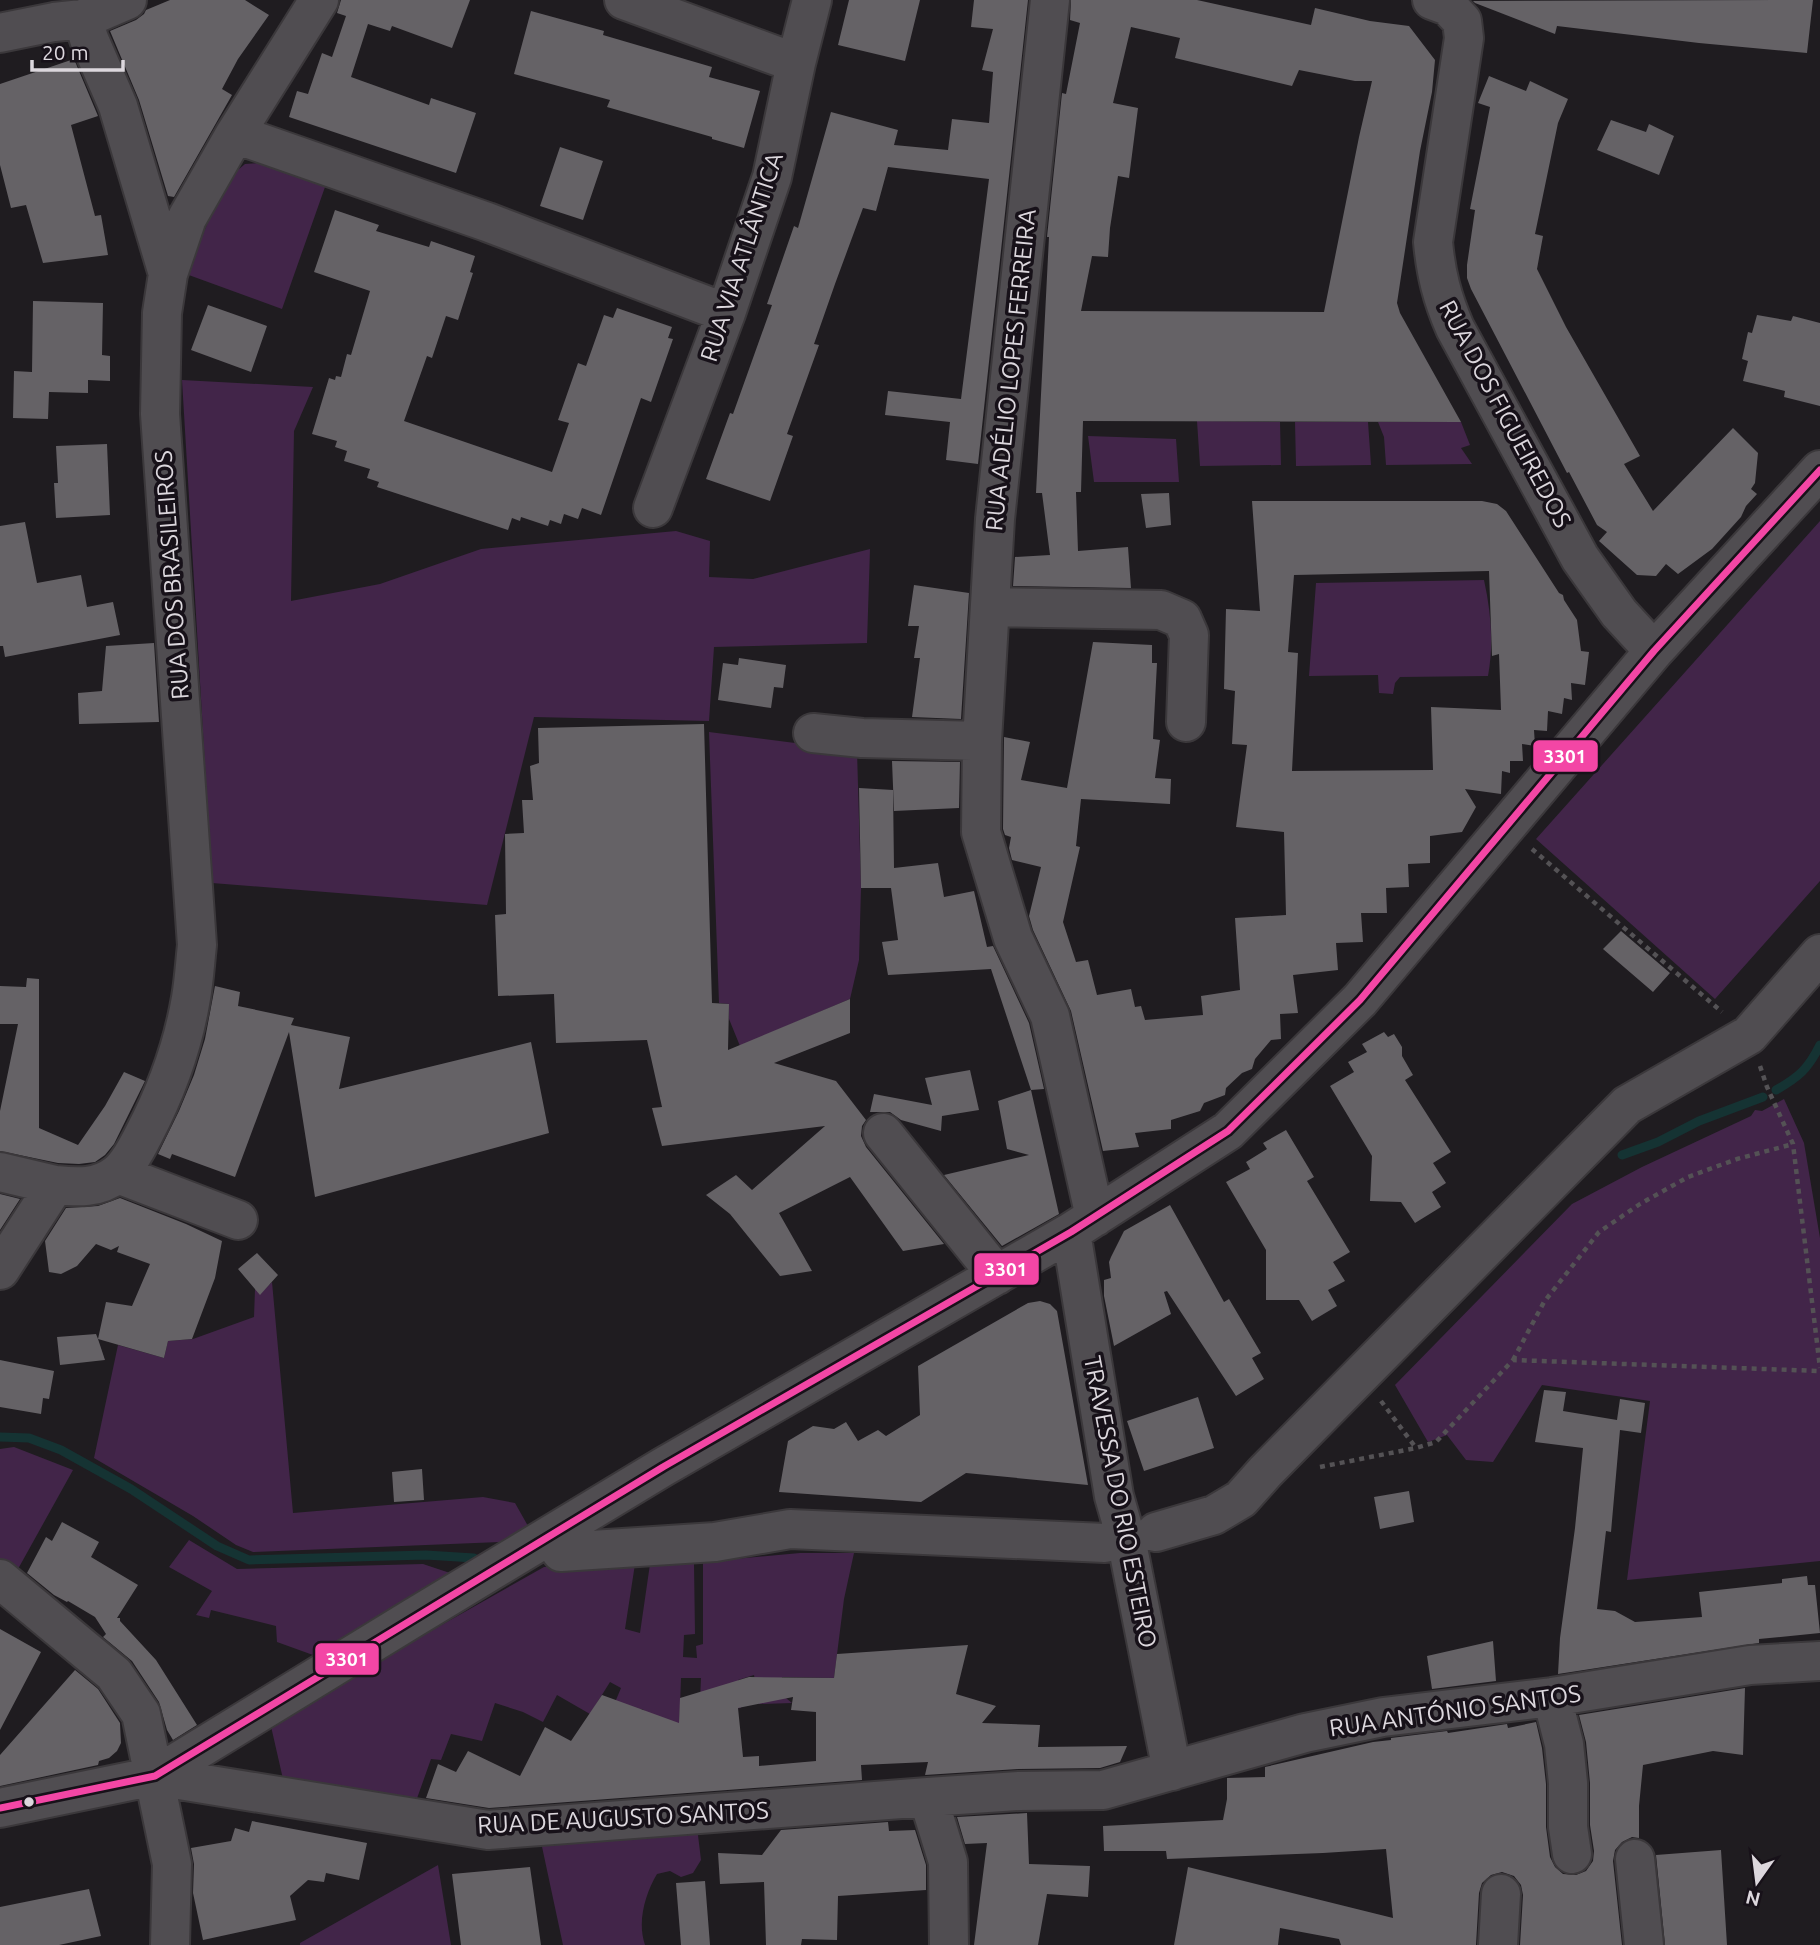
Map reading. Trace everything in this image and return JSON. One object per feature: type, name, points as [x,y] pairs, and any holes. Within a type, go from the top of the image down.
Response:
[{"type":"street","points":[[0,33],[83,19],[127,0]]},
{"type":"street","name":"RUA DOS BRASILEIROS","points":[[118,1174],[137,1146],[160,1102],[178,1052],[191,1000],[197,945],[160,414],[162,313],[167,274],[187,218],[235,134],[319,0]]},
{"type":"street","points":[[624,0],[796,63]]},
{"type":"street","name":"RUA VIA ATLÂNTICA","points":[[653,508],[726,313],[772,177],[811,0]]},
{"type":"street","name":"RUA ADÉLIO LOPES FERREIRA","points":[[1050,0],[995,519],[982,741],[981,832],[1013,938],[1050,1016],[1083,1224]]},
{"type":"street","name":"RUA DOS FIGUEIREDOS","points":[[1457,7],[1464,38],[1433,242],[1443,299],[1455,328],[1580,558],[1619,613],[1654,651]]},
{"type":"street","points":[[83,19],[118,106],[167,274]]},
{"type":"street","points":[[235,134],[487,222],[726,313]]},
{"type":"street","points":[[0,1808],[155,1776],[675,1460],[1083,1224],[1228,1131],[1360,1000],[1654,651],[1820,470]]},
{"type":"street","points":[[990,607],[1161,610],[1182,619],[1189,635],[1186,722]]},
{"type":"street","points":[[813,733],[862,738],[982,741]]},
{"type":"street","points":[[1156,1532],[1214,1515],[1241,1499],[1627,1105],[1749,1035],[1820,954]]},
{"type":"street","points":[[883,1133],[997,1275]]},
{"type":"street","points":[[0,1172],[55,1185],[79,1187],[97,1185],[118,1174],[238,1220]]},
{"type":"street","points":[[0,1270],[55,1185]]},
{"type":"street","name":"TRAVESSA DO RIO ESTEIRO","points":[[1083,1224],[1114,1496],[1126,1538],[1172,1771]]},
{"type":"street","points":[[550,1536],[561,1552],[715,1542],[790,1529],[1105,1543]]},
{"type":"street","points":[[0,1579],[114,1674],[141,1714],[172,1864],[170,1945]]},
{"type":"street","name":"RUA ANTÓNIO SANTOS","points":[[928,1797],[1019,1791],[1103,1790],[1305,1733],[1383,1717],[1552,1697],[1750,1665],[1820,1661]]},
{"type":"street","points":[[1552,1697],[1564,1744],[1572,1854]]},
{"type":"street","name":"RUA DE AUGUSTO SANTOS","points":[[155,1776],[488,1830],[928,1797]]},
{"type":"street","points":[[928,1797],[948,1862],[949,1945]]},
{"type":"street","points":[[1636,1859],[1644,1945]]},
{"type":"street","points":[[1498,1945],[1501,1894]]},
{"type":"path","points":[[1506,826],[1749,1035]]},
{"type":"path","points":[[1513,1360],[1820,1370],[1793,1144],[1768,1087]]},
{"type":"path","points":[[1311,1468],[1436,1442],[1513,1360],[1544,1302],[1599,1232],[1640,1204],[1688,1177],[1793,1144]]},
{"type":"path","points":[[1361,1374],[1416,1448]]},
{"type":"shaded area","points":[[260,163],[325,187],[282,309],[186,274],[226,180],[245,164]]},
{"type":"shaded area","points":[[182,380],[313,387],[294,431],[291,601],[380,584],[481,549],[676,531],[710,541],[709,577],[753,579],[870,549],[867,643],[714,647],[709,721],[534,717],[487,905],[212,883]]},
{"type":"shaded area","points":[[1197,421],[1280,422],[1281,465],[1200,466]]},
{"type":"shaded area","points":[[1295,422],[1368,422],[1371,465],[1296,466]]},
{"type":"shaded area","points":[[1378,422],[1461,422],[1470,445],[1461,448],[1472,464],[1386,465],[1384,437]]},
{"type":"shaded area","points":[[1088,436],[1176,439],[1179,482],[1094,482]]},
{"type":"shaded area","points":[[1820,521],[1820,881],[1715,999],[1536,839]]},
{"type":"shaded area","points":[[1484,580],[1491,628],[1488,676],[1400,677],[1395,683],[1393,694],[1379,693],[1378,675],[1309,676],[1316,583]]},
{"type":"shaded area","points":[[709,732],[857,751],[861,888],[859,960],[850,999],[740,1046],[729,1019],[729,1004],[719,1003]]},
{"type":"shaded area","points":[[1784,1099],[1804,1143],[1820,1238],[1820,1561],[1627,1580],[1650,1401],[1542,1385],[1493,1462],[1466,1460],[1447,1435],[1428,1442],[1395,1385],[1572,1204],[1642,1167],[1751,1116],[1755,1110],[1762,1111]]},
{"type":"shaded area","points":[[272,1282],[293,1513],[483,1497],[515,1503],[528,1526],[500,1542],[253,1552],[236,1545],[193,1516],[94,1458],[118,1345],[164,1358],[168,1341],[193,1339],[254,1317],[255,1289],[261,1293]]},
{"type":"shaded area","points":[[14,1447],[73,1470],[13,1578],[0,1567],[0,1449]]},
{"type":"shaded area","points":[[189,1540],[237,1569],[423,1564],[450,1573],[313,1655],[277,1642],[276,1626],[211,1610],[209,1618],[196,1615],[212,1591],[169,1567]]},
{"type":"shaded area","points":[[800,1553],[854,1553],[844,1599],[834,1678],[782,1677],[781,1694],[792,1703],[759,1704],[754,1675],[738,1680],[741,1708],[732,1709],[698,1746],[701,1678],[681,1678],[679,1734],[642,1709],[603,1731],[621,1688],[610,1682],[590,1714],[557,1695],[543,1722],[495,1703],[482,1741],[451,1734],[441,1760],[431,1759],[415,1804],[283,1779],[270,1722],[544,1567],[635,1564],[625,1629],[640,1633],[650,1564],[694,1564],[695,1634],[684,1635],[683,1657],[697,1658],[696,1646],[703,1644],[703,1562]]},
{"type":"shaded area","points":[[697,1827],[701,1860],[693,1873],[681,1877],[670,1871],[657,1874],[649,1890],[642,1918],[645,1945],[563,1945],[541,1842]]},
{"type":"shaded area","points":[[438,1865],[451,1945],[300,1945],[300,1943]]},
{"type":"building","points":[[170,0],[245,0],[269,15],[238,59],[222,89],[232,95],[174,197],[168,196],[139,100],[110,31],[136,20],[146,10]]},
{"type":"building","points":[[341,0],[470,0],[452,48],[392,26],[390,31],[368,24],[351,77],[429,105],[431,98],[476,113],[456,173],[289,117],[297,91],[308,94],[322,53],[332,57],[346,16],[337,13]]},
{"type":"building","points":[[849,0],[920,0],[905,61],[838,45]]},
{"type":"building","points":[[974,0],[1028,0],[978,464],[946,460],[950,422],[885,415],[888,391],[961,399],[989,179],[888,167],[876,211],[863,208],[835,284],[814,344],[819,345],[787,434],[793,436],[770,501],[706,479],[730,413],[733,414],[772,305],[767,304],[794,226],[798,228],[831,112],[898,130],[894,145],[948,150],[952,119],[989,123],[993,72],[982,70],[993,29],[971,27]]},
{"type":"building","points":[[1071,0],[1197,0],[1311,25],[1315,8],[1370,21],[1409,26],[1435,60],[1397,303],[1461,422],[1083,421],[1081,492],[1076,492],[1078,551],[1128,547],[1131,588],[1013,586],[1015,557],[1050,555],[1042,493],[1036,493],[1047,237],[1062,93],[1066,94],[1080,23],[1070,20]],"holes":[[[1131,27],[1180,38],[1175,58],[1292,86],[1299,70],[1355,81],[1372,81],[1324,312],[1081,311],[1092,256],[1108,257],[1118,176],[1129,178],[1138,108],[1113,103]]]},
{"type":"building","points":[[1813,0],[1807,53],[1557,26],[1555,34],[1473,1]]},
{"type":"building","points":[[531,11],[604,31],[603,35],[712,67],[709,77],[760,91],[744,148],[607,107],[610,100],[514,74]]},
{"type":"building","points":[[74,59],[98,116],[71,125],[95,216],[101,215],[108,255],[43,263],[26,205],[11,208],[0,165],[0,84]]},
{"type":"building","points":[[1489,76],[1526,91],[1530,81],[1568,99],[1558,123],[1535,234],[1543,236],[1537,269],[1566,327],[1640,456],[1624,464],[1653,511],[1733,428],[1758,453],[1755,483],[1751,489],[1757,494],[1746,506],[1741,517],[1712,549],[1678,574],[1666,564],[1656,576],[1637,575],[1599,541],[1607,532],[1597,525],[1569,472],[1567,473],[1471,289],[1467,278],[1467,265],[1475,210],[1470,209],[1490,107],[1478,103]]},
{"type":"building","points":[[1611,120],[1646,132],[1649,124],[1674,136],[1659,175],[1597,150]]},
{"type":"building","points":[[560,147],[603,161],[583,220],[540,206]]},
{"type":"building","points":[[335,210],[379,225],[376,231],[429,247],[431,241],[475,256],[470,272],[473,273],[458,320],[446,316],[432,358],[427,356],[404,421],[552,472],[569,423],[558,420],[578,363],[586,366],[604,315],[613,318],[617,308],[672,327],[668,338],[673,339],[651,402],[641,398],[601,515],[582,508],[578,519],[564,514],[561,524],[550,520],[548,526],[521,517],[520,521],[512,518],[508,530],[377,487],[379,482],[367,478],[370,469],[344,461],[347,451],[335,447],[337,441],[312,434],[329,378],[335,380],[336,376],[341,377],[347,354],[351,355],[370,291],[314,272]]},
{"type":"building","points":[[33,301],[103,303],[102,355],[110,356],[110,381],[88,380],[88,393],[49,392],[48,419],[13,418],[14,371],[32,372]]},
{"type":"building","points":[[208,305],[267,326],[251,372],[191,350]]},
{"type":"building","points":[[1757,315],[1791,321],[1793,316],[1820,323],[1820,406],[1784,397],[1785,391],[1743,381],[1748,361],[1742,359],[1748,332],[1752,333]]},
{"type":"building","points":[[107,444],[110,515],[56,518],[56,446]]},
{"type":"building","points":[[1169,493],[1171,525],[1146,528],[1141,494]]},
{"type":"building","points":[[1252,501],[1482,501],[1497,504],[1506,511],[1577,620],[1581,651],[1589,652],[1585,685],[1571,683],[1572,700],[1564,698],[1562,714],[1548,711],[1547,731],[1534,730],[1535,746],[1522,744],[1523,761],[1510,761],[1510,773],[1502,771],[1501,794],[1465,789],[1476,807],[1462,832],[1430,836],[1430,863],[1408,864],[1409,887],[1386,888],[1387,913],[1361,913],[1363,942],[1336,943],[1338,970],[1293,975],[1298,1013],[1280,1014],[1281,1039],[1271,1040],[1255,1059],[1252,1069],[1242,1073],[1226,1088],[1225,1095],[1204,1103],[1200,1111],[1171,1120],[1171,1129],[1135,1133],[1139,1147],[1103,1151],[1071,1011],[1029,916],[1041,867],[1012,860],[1009,848],[1011,837],[1005,835],[1003,829],[1004,737],[1030,742],[1021,780],[1067,788],[1093,642],[1152,645],[1152,663],[1157,663],[1153,739],[1160,740],[1155,778],[1171,779],[1170,804],[1081,799],[1076,846],[1080,847],[1063,922],[1076,962],[1088,960],[1097,995],[1131,989],[1135,1007],[1141,1006],[1145,1020],[1203,1015],[1201,996],[1240,990],[1235,918],[1286,915],[1284,832],[1236,827],[1247,745],[1232,744],[1235,691],[1224,689],[1226,609],[1260,611]],"holes":[[[1489,571],[1492,656],[1499,654],[1501,710],[1431,707],[1433,770],[1292,771],[1298,653],[1288,652],[1294,575]]]},
{"type":"building","points":[[25,522],[37,583],[81,575],[87,607],[113,602],[120,635],[5,657],[3,646],[0,646],[0,526]]},
{"type":"building","points":[[914,585],[969,593],[961,719],[912,717],[920,658],[914,658],[919,626],[908,626]]},
{"type":"building","points":[[154,643],[159,722],[79,724],[78,693],[102,691],[106,646]]},
{"type":"building","points":[[739,658],[786,665],[783,688],[774,687],[771,708],[718,700],[723,663],[738,665]]},
{"type":"building","points":[[704,724],[712,1003],[729,1004],[728,1050],[850,999],[850,1033],[774,1063],[836,1081],[866,1120],[861,1136],[866,1147],[944,1244],[903,1251],[850,1177],[779,1213],[812,1271],[780,1276],[730,1214],[706,1195],[736,1175],[752,1190],[825,1126],[662,1146],[652,1108],[662,1107],[647,1040],[556,1043],[554,994],[498,996],[495,915],[506,914],[505,834],[524,833],[522,800],[533,800],[530,766],[539,763],[538,728]]},
{"type":"building","points":[[892,761],[960,762],[959,808],[894,811]]},
{"type":"building","points":[[859,788],[893,790],[894,868],[938,863],[944,897],[974,891],[987,947],[993,946],[1029,1023],[1044,1089],[1031,1090],[991,969],[888,975],[882,942],[898,940],[891,888],[861,888]]},
{"type":"building","points":[[1621,931],[1670,973],[1653,992],[1603,949]]},
{"type":"building","points":[[27,978],[39,979],[39,1128],[78,1145],[124,1072],[145,1081],[114,1144],[95,1162],[58,1163],[0,1151],[0,1111],[18,1024],[0,1024],[0,986],[26,987]]},
{"type":"building","points":[[215,986],[240,992],[238,1006],[294,1018],[291,1025],[350,1037],[339,1089],[531,1042],[549,1133],[315,1197],[289,1032],[235,1177],[172,1154],[170,1159],[158,1154],[194,1075],[205,1039]]},
{"type":"building","points":[[1384,1032],[1388,1037],[1394,1034],[1402,1047],[1402,1056],[1413,1075],[1405,1080],[1451,1152],[1433,1163],[1446,1183],[1432,1192],[1441,1207],[1415,1223],[1401,1202],[1370,1201],[1372,1156],[1330,1086],[1354,1072],[1348,1062],[1367,1052],[1362,1044]]},
{"type":"building","points":[[970,1070],[979,1110],[942,1116],[941,1131],[901,1120],[890,1112],[870,1112],[874,1094],[932,1105],[925,1078]]},
{"type":"building","points":[[1031,1090],[1059,1214],[1002,1246],[944,1175],[1029,1155],[1007,1149],[998,1101]]},
{"type":"building","points":[[1286,1130],[1314,1177],[1307,1181],[1350,1252],[1333,1262],[1345,1281],[1328,1290],[1337,1306],[1312,1321],[1299,1300],[1266,1300],[1266,1250],[1226,1182],[1250,1169],[1246,1162],[1267,1149],[1263,1143]]},
{"type":"building","points":[[0,1194],[20,1199],[0,1230]]},
{"type":"building","points":[[120,1198],[222,1241],[215,1278],[192,1339],[168,1341],[164,1358],[98,1339],[106,1302],[132,1306],[150,1264],[117,1252],[119,1246],[111,1250],[96,1244],[77,1266],[61,1274],[49,1272],[45,1241],[66,1208],[98,1206]]},
{"type":"building","points":[[1170,1205],[1224,1302],[1229,1299],[1261,1353],[1252,1358],[1264,1379],[1236,1396],[1167,1291],[1164,1292],[1171,1314],[1114,1346],[1104,1296],[1104,1280],[1111,1278],[1109,1262],[1124,1231]]},
{"type":"building","points":[[257,1253],[278,1275],[260,1295],[238,1269]]},
{"type":"building","points":[[1040,1301],[1050,1304],[1057,1311],[1088,1485],[966,1473],[921,1502],[779,1492],[788,1441],[813,1426],[834,1429],[846,1422],[858,1441],[878,1430],[886,1436],[920,1415],[918,1366],[1028,1303]]},
{"type":"building","points":[[96,1334],[105,1360],[60,1365],[57,1337]]},
{"type":"building","points":[[0,1360],[54,1371],[49,1399],[43,1398],[41,1414],[0,1407]]},
{"type":"building","points":[[1544,1390],[1566,1392],[1563,1411],[1617,1420],[1620,1399],[1645,1403],[1641,1433],[1620,1430],[1611,1532],[1606,1531],[1597,1609],[1615,1611],[1635,1622],[1702,1617],[1699,1592],[1782,1583],[1782,1579],[1807,1576],[1808,1585],[1815,1585],[1820,1633],[1759,1639],[1759,1643],[1558,1674],[1583,1448],[1535,1442]]},
{"type":"building","points":[[1198,1397],[1214,1448],[1144,1471],[1127,1421]]},
{"type":"building","points":[[422,1469],[424,1500],[394,1502],[392,1472]]},
{"type":"building","points":[[1409,1491],[1414,1522],[1380,1529],[1374,1497]]},
{"type":"building","points":[[62,1522],[99,1542],[91,1557],[138,1585],[117,1618],[120,1618],[156,1660],[197,1725],[173,1740],[167,1730],[159,1702],[132,1661],[103,1637],[106,1634],[95,1617],[54,1595],[27,1573],[46,1537],[52,1541]]},
{"type":"building","points":[[0,1629],[41,1652],[0,1730]]},
{"type":"building","points":[[1493,1641],[1496,1681],[1432,1689],[1427,1656]]},
{"type":"building","points":[[968,1645],[956,1694],[996,1706],[982,1723],[1040,1725],[1038,1747],[1127,1746],[1120,1762],[1100,1768],[1018,1769],[925,1775],[928,1762],[861,1765],[862,1780],[489,1808],[426,1798],[438,1764],[456,1772],[468,1751],[520,1776],[545,1727],[571,1741],[602,1695],[679,1723],[680,1698],[749,1677],[834,1678],[837,1654]],"holes":[[[793,1697],[791,1710],[816,1712],[816,1761],[759,1766],[759,1756],[743,1757],[738,1708]]]},
{"type":"building","points":[[75,1670],[98,1689],[120,1723],[121,1743],[117,1751],[109,1758],[99,1761],[98,1765],[0,1786],[0,1755]]},
{"type":"building","points":[[1745,1688],[1743,1755],[1713,1751],[1643,1765],[1639,1838],[1632,1837],[1622,1842],[1615,1850],[1613,1861],[1622,1945],[1520,1945],[1523,1895],[1521,1885],[1514,1876],[1502,1872],[1491,1875],[1482,1883],[1476,1945],[1341,1945],[1339,1939],[1280,1928],[1278,1945],[1174,1945],[1188,1867],[1393,1918],[1386,1849],[1167,1859],[1166,1851],[1104,1851],[1103,1826],[1223,1820],[1227,1778],[1265,1777],[1265,1767],[1391,1738],[1507,1724],[1508,1728],[1536,1722],[1546,1784],[1546,1827],[1550,1857],[1555,1867],[1563,1874],[1576,1875],[1586,1871],[1593,1861],[1594,1851],[1586,1742],[1579,1715]]},
{"type":"building","points":[[1027,1813],[1029,1864],[1090,1866],[1088,1897],[1047,1894],[1038,1945],[974,1945],[987,1843],[965,1844],[957,1817]]},
{"type":"building","points":[[252,1821],[367,1843],[359,1880],[326,1873],[324,1882],[308,1880],[290,1896],[296,1920],[203,1940],[193,1893],[194,1864],[191,1848],[231,1841],[235,1828],[249,1832]]},
{"type":"building","points":[[888,1822],[889,1831],[915,1830],[926,1865],[926,1890],[838,1896],[837,1940],[802,1939],[801,1945],[766,1945],[764,1882],[720,1884],[718,1853],[762,1855],[781,1830]]},
{"type":"building","points":[[1721,1850],[1727,1945],[1665,1945],[1656,1855]]},
{"type":"building","points":[[530,1867],[541,1945],[461,1945],[452,1874]]},
{"type":"building","points":[[705,1881],[710,1945],[681,1945],[676,1883]]},
{"type":"building","points":[[89,1889],[101,1936],[59,1945],[0,1945],[0,1907]]},
{"type":"waterway","points":[[1776,1090],[1802,1072],[1820,1045]]},
{"type":"waterway","points":[[1622,1155],[1658,1142],[1699,1121],[1763,1097]]},
{"type":"waterway","points":[[0,1437],[29,1438],[61,1450],[131,1489],[217,1546],[249,1560],[426,1555],[474,1558]]},
{"type":"transit line","name":"3301","points":[[0,1808],[155,1776],[663,1467],[1071,1232],[1228,1131],[1360,1000],[1654,651],[1820,470]]}]
